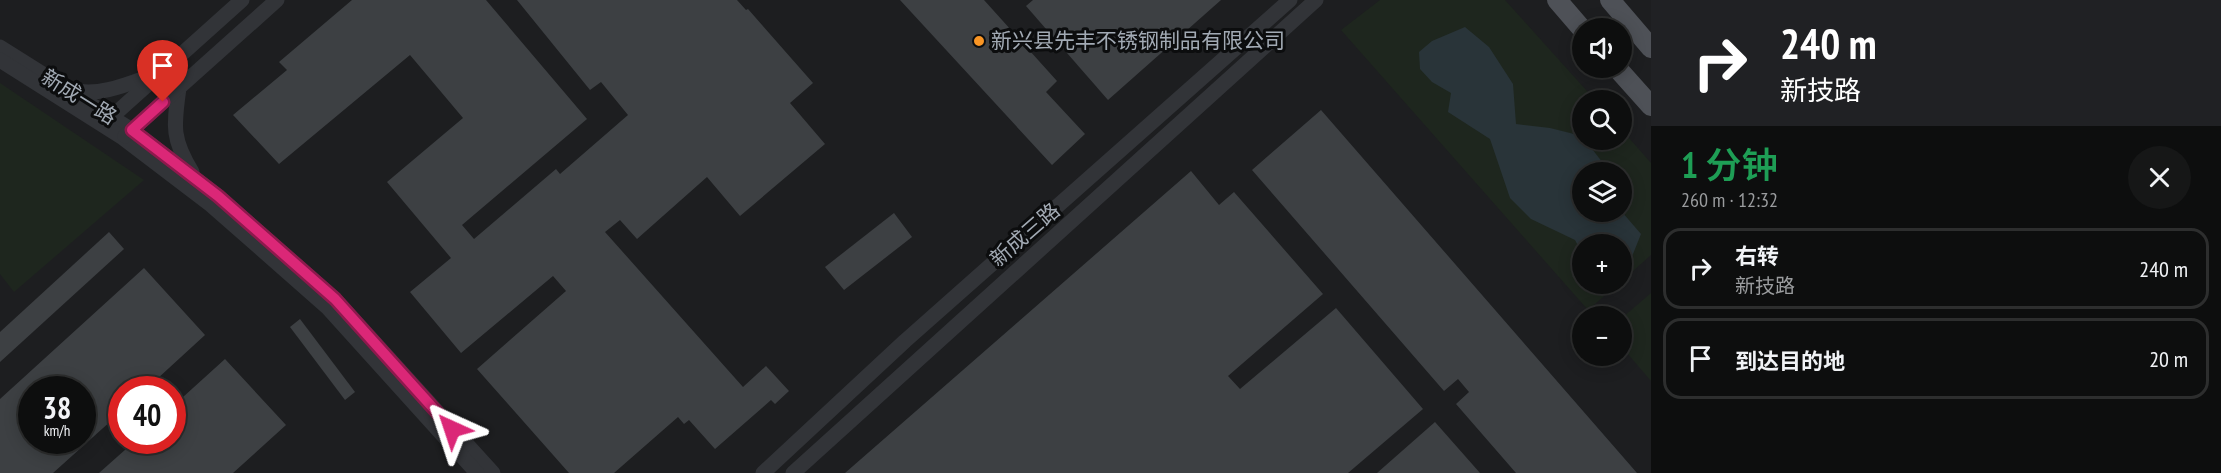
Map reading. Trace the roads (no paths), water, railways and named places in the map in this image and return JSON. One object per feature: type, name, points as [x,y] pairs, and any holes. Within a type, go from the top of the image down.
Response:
[{"type":"main road","points":[[1557,0],[1573,18]]},
{"type":"main road","points":[[1610,0],[1651,48]]},
{"type":"main road","points":[[1626,78],[1651,106]]},
{"type":"street","points":[[107,121],[242,0]]},
{"type":"street","points":[[127,134],[277,0]]},
{"type":"street","name":"新成三路","points":[[763,473],[905,341],[1290,0]]},
{"type":"street","name":"新成三路","points":[[793,473],[1316,0]]},
{"type":"street","name":"新成一路","points":[[0,47],[63,87],[107,121]]},
{"type":"street","name":"新成一路","points":[[0,60],[107,121],[196,179],[335,299],[493,473]]},
{"type":"street","points":[[63,87],[83,93],[117,88],[161,72]]},
{"type":"street","points":[[179,88],[174,126],[181,154],[196,179]]},
{"type":"street","name":"新成一路","points":[[127,134],[327,307],[477,473]]},
{"type":"place","name":"新兴县先丰不锈钢制品有限公司","points":[[979,41]]}]
